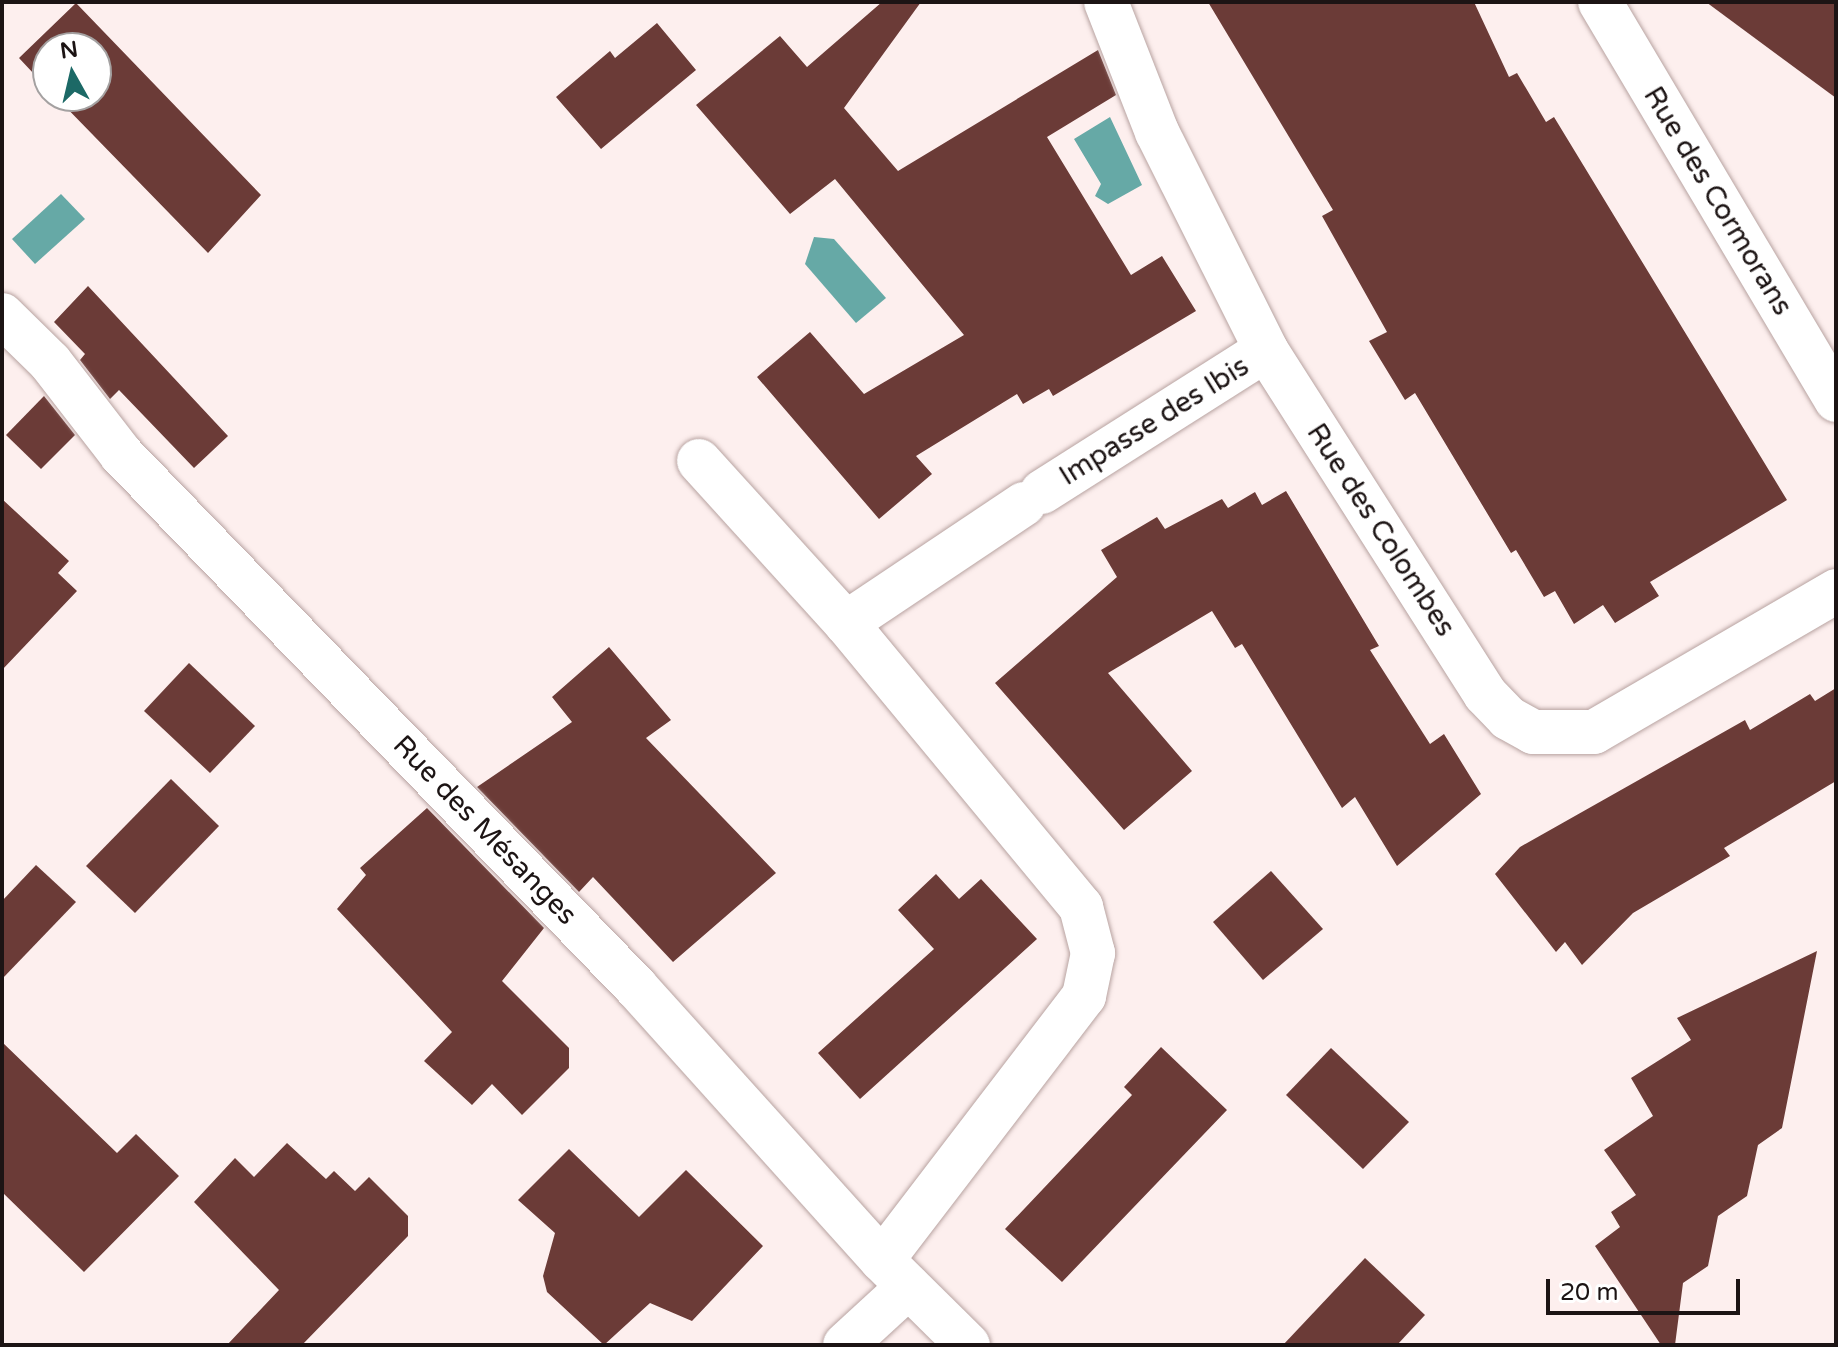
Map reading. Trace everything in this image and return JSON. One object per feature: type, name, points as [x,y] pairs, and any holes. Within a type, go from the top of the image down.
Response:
[{"type":"street","name":"Rue des Colombes","points":[[1106,2],[1157,132],[1266,350],[1485,694],[1508,718],[1533,732],[1594,732],[1836,591]]},
{"type":"street","name":"Rue des Cormorans","points":[[1600,2],[1836,400]]},
{"type":"street","name":"Rue des Mésanges","points":[[2,315],[50,362],[121,454],[636,987],[895,1273],[968,1345]]},
{"type":"street","name":"Impasse des Ibis","points":[[846,623],[1033,498],[1266,350]]},
{"type":"street","points":[[699,461],[846,623],[1081,907],[1093,953],[1084,996],[845,1345]]},
{"type":"water","points":[[1110,117],[1142,185],[1108,204],[1095,196],[1101,184],[1074,139]]},
{"type":"water","points":[[61,194],[85,219],[35,264],[12,239]]},
{"type":"water","points":[[814,237],[834,239],[886,298],[856,323],[805,264]]},
{"type":"building","points":[[882,2],[921,2],[844,108],[898,171],[1098,50],[1116,95],[1047,137],[1131,275],[1162,256],[1196,311],[1053,396],[1049,389],[1023,404],[1017,394],[916,456],[932,474],[879,519],[757,377],[810,332],[864,394],[964,335],[835,179],[790,214],[696,105],[780,36],[807,67]]},
{"type":"building","points":[[1208,2],[1474,2],[1509,77],[1517,73],[1546,122],[1554,117],[1787,500],[1650,582],[1659,596],[1615,623],[1603,605],[1574,624],[1555,591],[1544,597],[1516,550],[1511,553],[1415,393],[1405,400],[1369,341],[1387,332],[1322,216],[1333,210]]},
{"type":"building","points":[[1706,2],[1836,2],[1836,98]]},
{"type":"building","points":[[76,3],[104,32],[46,32]]},
{"type":"building","points":[[657,23],[696,70],[601,149],[556,97],[610,51],[615,58]]},
{"type":"building","points":[[112,40],[261,195],[208,253],[71,112],[112,112]]},
{"type":"building","points":[[32,45],[32,72],[19,58]]},
{"type":"building","points":[[88,286],[228,436],[194,468],[119,390],[110,399],[80,360],[85,354],[54,322]]},
{"type":"building","points":[[44,396],[75,435],[41,469],[6,435]]},
{"type":"building","points":[[1286,491],[1379,646],[1370,650],[1430,744],[1444,734],[1481,794],[1397,866],[1355,797],[1342,808],[1242,644],[1235,648],[1212,611],[1108,673],[1192,771],[1124,830],[995,683],[1117,577],[1101,550],[1157,517],[1165,529],[1222,499],[1228,508],[1255,492],[1262,505]]},
{"type":"building","points":[[2,499],[69,561],[58,573],[77,591],[2,670]]},
{"type":"building","points":[[609,647],[671,720],[646,738],[776,873],[673,962],[593,877],[579,892],[477,787],[572,722],[552,697]]},
{"type":"building","points":[[189,663],[255,726],[210,773],[144,711]]},
{"type":"building","points":[[1836,688],[1836,781],[1724,848],[1730,856],[1633,913],[1582,965],[1565,942],[1556,952],[1495,874],[1520,847],[1745,720],[1750,730],[1810,694],[1815,701]]},
{"type":"building","points":[[171,779],[219,826],[135,913],[86,866]]},
{"type":"building","points":[[427,808],[544,928],[502,981],[569,1048],[569,1068],[522,1115],[492,1084],[472,1105],[424,1061],[452,1032],[337,909],[366,875],[360,868]]},
{"type":"building","points":[[36,865],[76,902],[2,979],[2,901]]},
{"type":"building","points":[[1271,871],[1323,929],[1263,980],[1213,922]]},
{"type":"building","points":[[936,874],[959,899],[981,879],[1037,939],[860,1099],[818,1053],[934,949],[898,910]]},
{"type":"building","points":[[1817,951],[1782,1128],[1758,1145],[1747,1196],[1718,1216],[1708,1266],[1683,1283],[1675,1345],[1661,1345],[1595,1246],[1620,1227],[1611,1212],[1636,1195],[1604,1150],[1653,1116],[1631,1078],[1691,1040],[1677,1018]]},
{"type":"building","points":[[2,1042],[117,1153],[136,1134],[179,1176],[84,1272],[2,1192]]},
{"type":"building","points":[[1161,1047],[1227,1110],[1062,1282],[1005,1229],[1132,1095],[1124,1087]]},
{"type":"building","points":[[1331,1048],[1409,1122],[1363,1169],[1286,1095]]},
{"type":"building","points":[[287,1143],[326,1179],[334,1171],[355,1191],[369,1177],[408,1216],[408,1236],[302,1345],[227,1345],[279,1290],[194,1202],[235,1158],[254,1177]]},
{"type":"building","points":[[569,1149],[639,1217],[686,1170],[763,1246],[692,1321],[650,1303],[604,1345],[547,1292],[543,1276],[555,1233],[518,1200]]},
{"type":"building","points":[[1365,1258],[1425,1315],[1397,1345],[1283,1345]]}]
